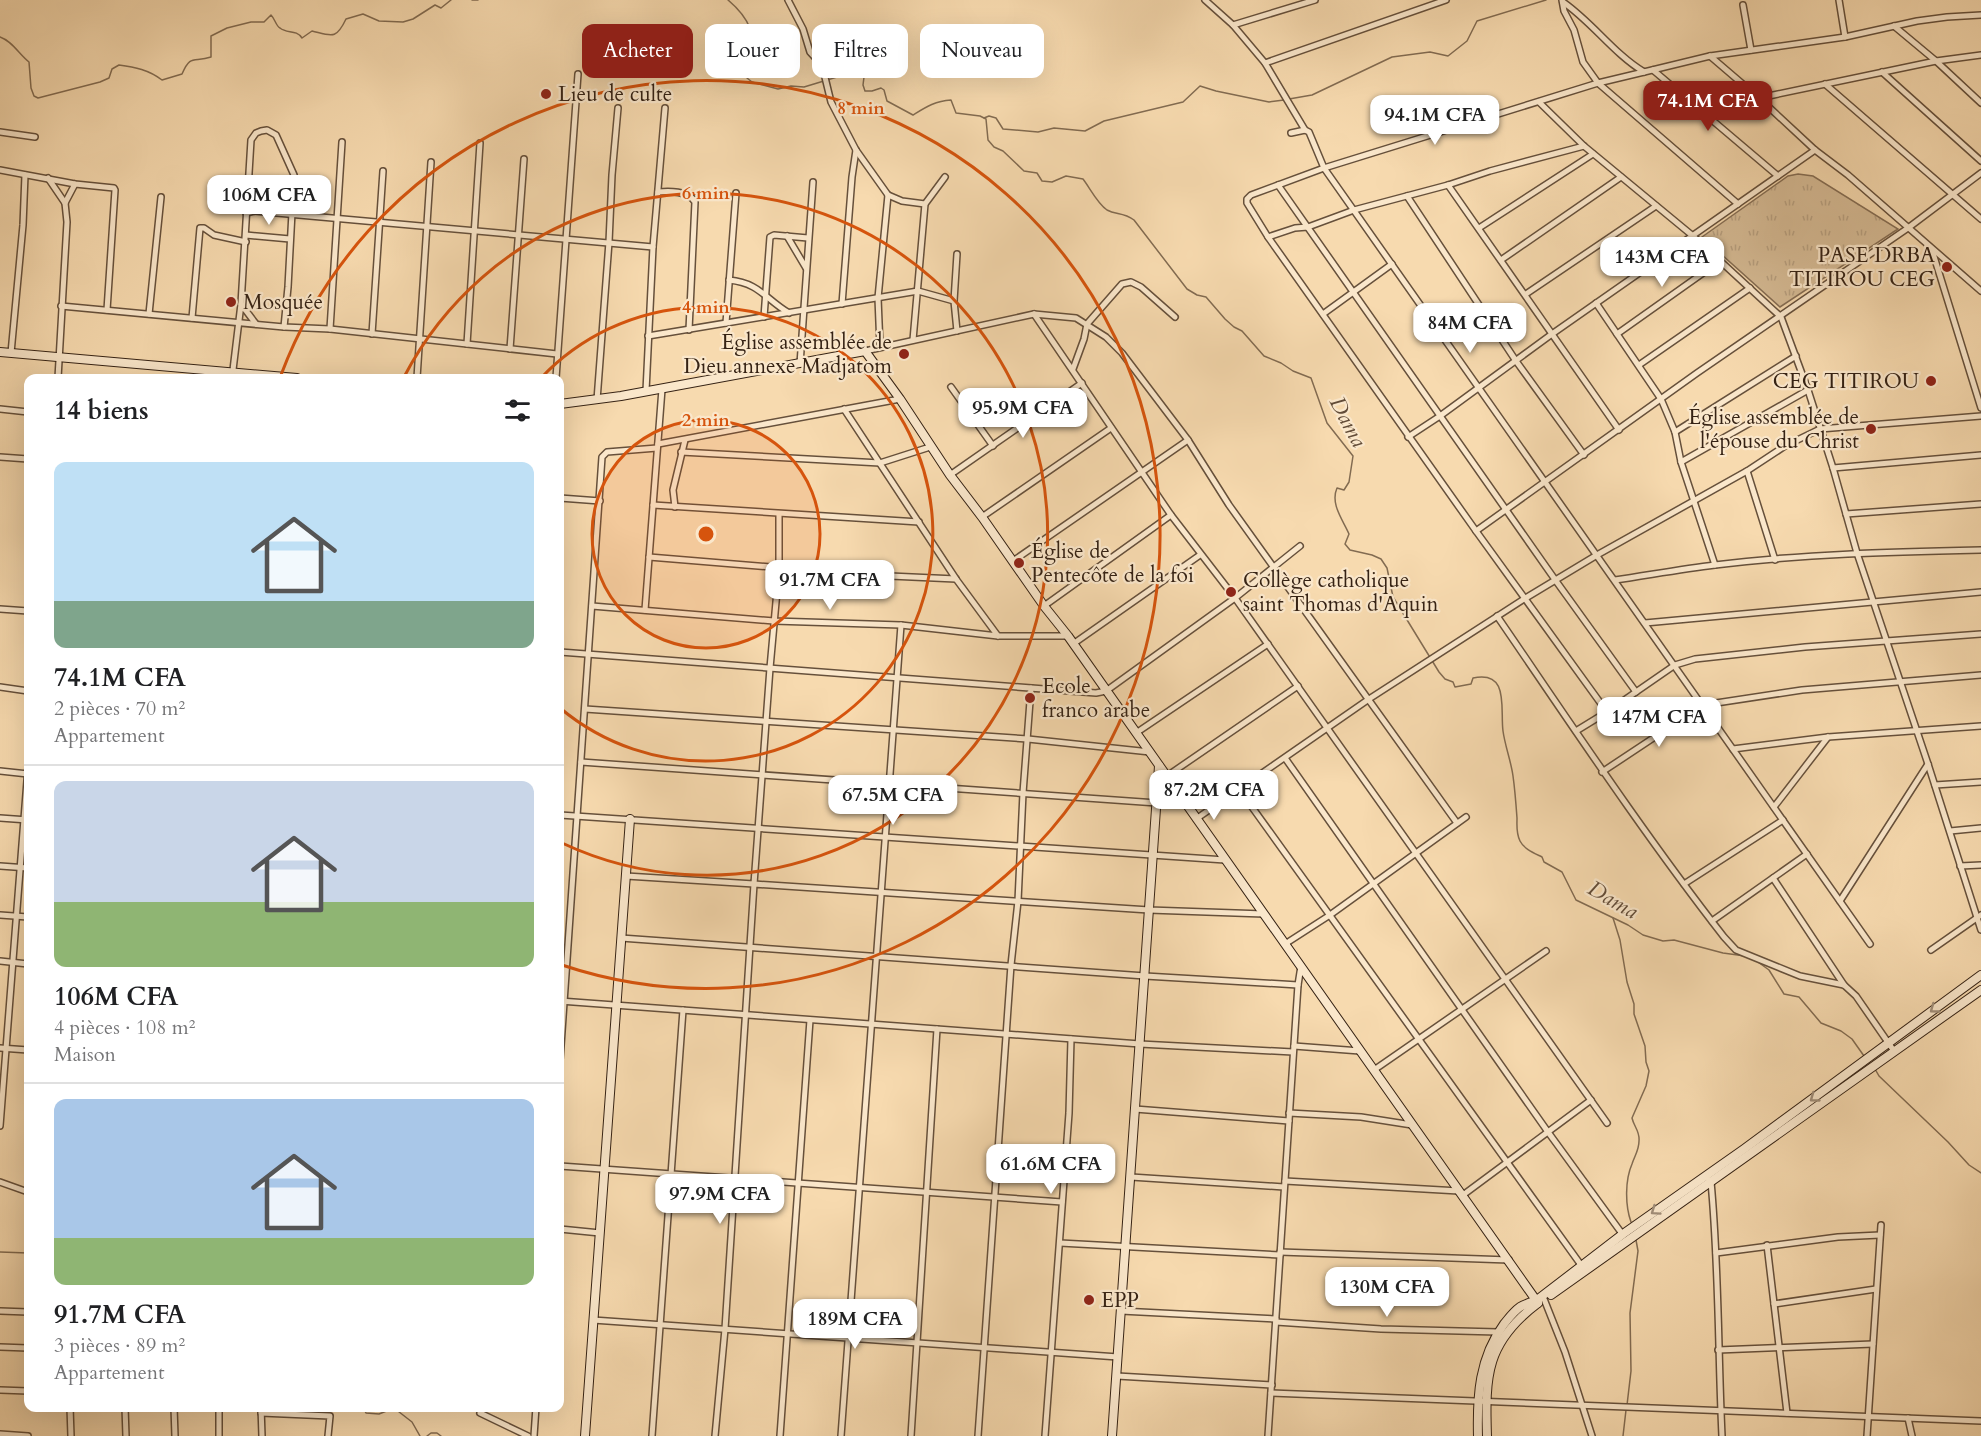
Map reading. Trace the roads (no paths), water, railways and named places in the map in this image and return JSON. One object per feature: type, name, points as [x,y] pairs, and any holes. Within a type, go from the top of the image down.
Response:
[{"type":"street","points":[[788,0],[803,29],[810,52],[822,65],[831,102],[856,150],[888,195],[902,201],[925,204]]},
{"type":"street","points":[[1205,0],[1233,26],[1265,63],[1305,130],[1312,137],[1324,168],[1870,944]]},
{"type":"street","points":[[1233,26],[1315,0]]},
{"type":"street","points":[[1265,63],[1446,0]]},
{"type":"street","points":[[1839,0],[1845,37]]},
{"type":"street","points":[[1562,1],[1581,15],[1625,59],[1644,72]]},
{"type":"street","points":[[1562,1],[1564,11],[1574,30],[1583,62],[1598,83],[1738,204]]},
{"type":"street","points":[[1743,5],[1751,50]]},
{"type":"street","points":[[1607,712],[1524,599],[1268,237],[1247,203],[1247,199],[1251,195],[1324,168],[1598,83],[1710,56],[1845,37],[1947,17],[1981,15]]},
{"type":"street","points":[[1894,26],[1981,103]]},
{"type":"street","points":[[1710,56],[1815,150],[1848,175],[1981,291]]},
{"type":"street","points":[[1759,98],[1936,61],[1981,56]]},
{"type":"street","points":[[1653,70],[1778,176]]},
{"type":"street","points":[[1882,72],[1981,161]]},
{"type":"street","points":[[556,374],[578,74]]},
{"type":"street","points":[[1825,84],[1981,219]]},
{"type":"street","points":[[1539,102],[1584,146],[1693,236],[1781,317],[1808,390],[1857,553],[1960,866],[1979,916],[1981,930]]},
{"type":"street","points":[[597,400],[618,108]]},
{"type":"street","points":[[646,391],[653,247],[665,108]]},
{"type":"street","points":[[232,374],[240,323],[251,140],[256,133],[267,130],[276,135],[294,175],[284,327]]},
{"type":"street","points":[[1291,133],[1305,130]]},
{"type":"street","points":[[0,132],[35,137]]},
{"type":"street","points":[[330,329],[342,142]]},
{"type":"street","points":[[467,344],[480,143]]},
{"type":"street","points":[[1268,237],[1295,228],[1308,227],[1354,210],[1584,146]]},
{"type":"street","points":[[842,304],[856,150]]},
{"type":"street","points":[[1408,436],[1440,416],[1552,334],[1815,150]]},
{"type":"street","points":[[1479,228],[1593,153]]},
{"type":"street","points":[[510,349],[524,159]]},
{"type":"street","points":[[417,374],[431,162]]},
{"type":"street","points":[[0,170],[75,184],[114,188],[107,310]]},
{"type":"street","points":[[372,334],[383,171]]},
{"type":"street","points":[[1476,531],[1661,399],[1908,228],[1981,173]]},
{"type":"street","points":[[11,353],[23,225],[25,175]]},
{"type":"street","points":[[913,340],[925,204],[945,177]]},
{"type":"street","points":[[1502,260],[1621,177]]},
{"type":"street","points":[[48,178],[65,203],[67,222],[58,374]]},
{"type":"street","points":[[800,364],[813,182]]},
{"type":"street","points":[[65,203],[75,184]]},
{"type":"street","points":[[1448,184],[1619,430]]},
{"type":"street","points":[[1278,185],[1505,510],[1636,692]]},
{"type":"street","points":[[658,192],[682,193],[692,197],[695,202],[689,330]]},
{"type":"street","points":[[726,324],[736,193]]},
{"type":"street","points":[[880,347],[878,298],[888,195]]},
{"type":"street","points":[[1407,196],[1516,361],[1584,454]]},
{"type":"street","points":[[149,314],[161,197]]},
{"type":"street","points":[[1526,294],[1656,206]]},
{"type":"street","points":[[246,213],[254,211],[653,247]]},
{"type":"street","points":[[192,318],[200,228],[246,243]]},
{"type":"street","points":[[246,235],[290,239]]},
{"type":"street","points":[[764,317],[770,237],[774,235],[808,238]]},
{"type":"street","points":[[788,236],[806,268]]},
{"type":"street","points":[[1932,249],[1981,408]]},
{"type":"street","points":[[957,254],[954,301],[957,331]]},
{"type":"street","points":[[1617,334],[1720,261]]},
{"type":"street","points":[[1323,314],[1392,264]]},
{"type":"street","points":[[729,279],[761,290],[771,302],[789,313]]},
{"type":"street","points":[[1073,369],[1087,324],[1112,294],[1126,282],[1141,287],[1175,317]]},
{"type":"street","points":[[1639,365],[1750,288]]},
{"type":"street","points":[[648,336],[918,291],[954,301]]},
{"type":"street","points":[[1596,303],[1661,399],[1675,432],[1682,462],[1716,565]]},
{"type":"street","points":[[241,304],[256,324]]},
{"type":"street","points":[[61,306],[284,327],[330,329],[557,354]]},
{"type":"street","points":[[564,404],[597,400],[800,364],[1034,314],[1076,318],[1106,337],[1122,353],[1188,440],[1229,505],[1458,823]]},
{"type":"street","points":[[1034,314],[1171,515],[1235,598],[1608,1123]]},
{"type":"street","points":[[865,351],[900,399],[930,447],[1540,1301],[1565,1352],[1592,1436]]},
{"type":"street","points":[[0,352],[60,356],[223,374]]},
{"type":"street","points":[[1675,432],[1796,356]]},
{"type":"street","points":[[950,475],[1082,382]]},
{"type":"street","points":[[951,387],[993,446]]},
{"type":"street","points":[[645,610],[662,389]]},
{"type":"street","points":[[1682,462],[1808,390]]},
{"type":"street","points":[[564,976],[604,454],[657,446],[900,399]]},
{"type":"street","points":[[844,409],[956,579],[998,636]]},
{"type":"street","points":[[0,410],[24,412]]},
{"type":"street","points":[[1196,819],[1369,699],[1497,616],[1597,555],[1747,471],[1785,446],[1820,429],[1981,416]]},
{"type":"street","points":[[982,517],[1111,428]]},
{"type":"street","points":[[675,507],[673,490],[685,440]]},
{"type":"street","points":[[1013,561],[1188,440]]},
{"type":"street","points":[[681,452],[880,463],[930,447]]},
{"type":"street","points":[[1833,468],[1981,455]]},
{"type":"street","points":[[0,457],[24,459]]},
{"type":"street","points":[[1747,471],[1775,560]]},
{"type":"street","points":[[564,498],[600,501]]},
{"type":"street","points":[[1846,514],[1981,504]]},
{"type":"street","points":[[653,506],[919,522]]},
{"type":"street","points":[[715,1436],[725,1329],[754,884],[779,568],[779,514]]},
{"type":"street","points":[[1044,606],[1171,515]]},
{"type":"street","points":[[564,652],[1096,693],[1106,691],[1235,598],[1300,546]]},
{"type":"street","points":[[1615,580],[1716,565],[1857,553],[1981,550]]},
{"type":"street","points":[[592,606],[774,621],[901,625],[998,636],[1070,640],[1200,555]]},
{"type":"street","points":[[649,557],[956,579]]},
{"type":"street","points":[[1645,623],[1981,592]]},
{"type":"street","points":[[0,609],[24,611]]},
{"type":"street","points":[[1497,616],[1602,772],[1683,884],[1736,950],[1800,976],[1844,985]]},
{"type":"street","points":[[842,1436],[901,625]]},
{"type":"street","points":[[1576,731],[1675,665],[1695,659],[1805,646],[1981,634]]},
{"type":"street","points":[[1136,733],[1268,644]]},
{"type":"street","points":[[1602,772],[1703,705],[1802,690],[1981,675]]},
{"type":"street","points":[[1167,776],[1298,686]]},
{"type":"street","points":[[0,687],[24,690]]},
{"type":"street","points":[[978,1436],[993,1197],[1018,901],[1031,688]]},
{"type":"street","points":[[585,709],[1028,740],[1150,752]]},
{"type":"street","points":[[1733,749],[1828,737],[1981,726]]},
{"type":"street","points":[[1774,807],[1828,737]]},
{"type":"street","points":[[1285,758],[1548,1132],[1628,1241]]},
{"type":"street","points":[[581,762],[1157,803]]},
{"type":"street","points":[[1840,901],[1928,764]]},
{"type":"street","points":[[1112,1436],[1159,766]]},
{"type":"street","points":[[0,771],[24,774]]},
{"type":"street","points":[[1935,785],[1981,782]]},
{"type":"street","points":[[1239,789],[1581,1265]]},
{"type":"street","points":[[564,814],[1225,860]]},
{"type":"street","points":[[1285,944],[1330,915],[1466,817]]},
{"type":"street","points":[[0,818],[24,819]]},
{"type":"street","points":[[585,1436],[630,819]]},
{"type":"street","points":[[1683,884],[1783,820]]},
{"type":"street","points":[[1950,831],[1981,828]]},
{"type":"street","points":[[0,1126],[3,1048],[9,1009],[24,838]]},
{"type":"street","points":[[1712,921],[1807,854]]},
{"type":"street","points":[[1960,866],[1981,865]]},
{"type":"street","points":[[0,866],[24,867]]},
{"type":"street","points":[[626,876],[1149,910],[1264,914]]},
{"type":"street","points":[[1773,878],[1844,985],[1856,996],[1894,1051]]},
{"type":"street","points":[[0,915],[24,917]]},
{"type":"street","points":[[1931,950],[1979,916]]},
{"type":"street","points":[[621,938],[1298,985]]},
{"type":"street","points":[[1374,1070],[1546,951]]},
{"type":"street","points":[[0,961],[24,964]]},
{"type":"street","points":[[1268,1436],[1293,1049],[1301,966]]},
{"type":"street","points":[[1478,1436],[1482,1402],[1482,1368],[1488,1350],[1498,1332],[1512,1314],[1521,1307],[1540,1301],[1628,1241],[1874,1053],[1981,975]]},
{"type":"street","points":[[1487,1436],[1482,1402],[1489,1373],[1498,1345],[1517,1320],[1581,1265],[1623,1234],[1709,1179],[1981,990]]},
{"type":"street","points":[[564,1001],[1140,1044],[1360,1051]]},
{"type":"street","points":[[0,1008],[9,1009]]},
{"type":"street","points":[[652,1436],[683,1010]]},
{"type":"street","points":[[780,1436],[810,1020]]},
{"type":"street","points":[[911,1436],[938,1029]]},
{"type":"street","points":[[1045,1436],[1069,1113],[1071,1039]]},
{"type":"street","points":[[3,1048],[24,1050]]},
{"type":"street","points":[[1131,1177],[1461,1193],[1591,1100]]},
{"type":"street","points":[[1135,1109],[1289,1121]]},
{"type":"street","points":[[1289,1113],[1361,1118],[1414,1125]]},
{"type":"street","points":[[564,1166],[1062,1202]]},
{"type":"street","points":[[1709,1179],[1716,1253],[1722,1436]]},
{"type":"street","points":[[0,1182],[24,1191]]},
{"type":"street","points":[[1867,1436],[1881,1225]]},
{"type":"street","points":[[564,1229],[600,1233]]},
{"type":"street","points":[[1716,1253],[1838,1236],[1880,1234]]},
{"type":"street","points":[[1060,1243],[1280,1254],[1509,1260]]},
{"type":"street","points":[[1767,1245],[1787,1413]]},
{"type":"street","points":[[1774,1304],[1876,1289]]},
{"type":"street","points":[[0,1311],[24,1312]]},
{"type":"street","points":[[1121,1311],[1381,1329],[1498,1332]]},
{"type":"street","points":[[593,1320],[1118,1357]]},
{"type":"street","points":[[1718,1350],[1873,1344]]},
{"type":"street","points":[[0,1347],[24,1348]]},
{"type":"street","points":[[1117,1376],[1272,1385]]},
{"type":"street","points":[[0,1390],[24,1391]]},
{"type":"street","points":[[1271,1393],[1981,1421]]},
{"type":"street","points":[[70,1412],[71,1436]]},
{"type":"street","points":[[125,1412],[126,1436]]},
{"type":"street","points":[[174,1412],[175,1436]]},
{"type":"street","points":[[219,1412],[219,1436]]},
{"type":"street","points":[[261,1412],[262,1436]]},
{"type":"street","points":[[284,1412],[330,1416],[328,1436]]},
{"type":"street","points":[[480,1412],[528,1436]]},
{"type":"street","points":[[534,1436],[536,1412]]},
{"type":"street","points":[[1908,1418],[1912,1436]]},
{"type":"street","points":[[0,1434],[28,1436]]},
{"type":"waterway","name":"Dama","points":[[0,37],[29,62],[31,88],[34,96],[38,98],[100,82],[109,78],[112,69],[119,65],[142,70],[162,80],[182,74],[191,61],[211,57],[211,36],[227,28],[251,22],[264,22],[271,15],[279,27],[297,33],[302,38],[312,31],[333,35],[346,19],[363,14],[379,21],[403,22],[413,19],[435,5],[441,8],[451,0]]},
{"type":"waterway","name":"Dama","points":[[472,0],[478,0]]},
{"type":"waterway","name":"Dama","points":[[728,0],[741,13],[750,28],[753,44],[747,62],[743,60],[742,67],[747,78],[752,82],[778,89],[791,86],[804,87],[837,77],[861,74],[864,77],[865,91],[881,88],[884,90],[887,101],[913,115],[935,103],[951,100],[956,113],[986,119],[988,140],[1024,171],[1037,173],[1042,181],[1052,182],[1066,176],[1083,179],[1103,207],[1134,220],[1187,289],[1206,297],[1225,319],[1242,331],[1264,356],[1311,378],[1327,423],[1353,456],[1349,482],[1344,490],[1337,488],[1335,494],[1338,512],[1349,534],[1345,544],[1350,550],[1381,559],[1387,568],[1393,597],[1445,679],[1453,682],[1455,687],[1471,684],[1473,678],[1485,677],[1498,685],[1501,693],[1504,737],[1514,781],[1517,832],[1522,844],[1542,857],[1544,862],[1562,872],[1576,900],[1628,925],[1643,935],[1663,941],[1674,940],[1723,953],[1745,956]]},
{"type":"waterway","points":[[1289,99],[1312,95],[1392,57],[1430,52],[1448,56],[1467,41],[1477,21],[1546,0]]},
{"type":"waterway","points":[[984,118],[989,116],[996,118],[1003,129],[1038,132],[1054,128],[1085,131],[1104,121],[1183,102],[1200,86],[1269,102],[1284,100]]},
{"type":"waterway","points":[[1613,918],[1620,940],[1627,982],[1634,1004],[1634,1014],[1645,1046],[1649,1071],[1646,1086],[1632,1118],[1639,1138],[1627,1185],[1631,1222]]},
{"type":"waterway","name":"Dama","points":[[1758,962],[1769,970],[1784,994],[1799,997],[1821,1023],[1841,1031],[1852,1039],[1864,1056]]},
{"type":"waterway","name":"Dama","points":[[1875,1069],[1879,1076],[1969,1165],[1981,1173]]},
{"type":"waterway","points":[[1627,1405],[1631,1371],[1630,1313],[1638,1251],[1636,1240]]},
{"type":"waterway","points":[[0,1252],[24,1253]]},
{"type":"waterway","points":[[1623,1436],[1626,1410]]},
{"type":"waterway","points":[[366,1412],[379,1414],[384,1412]]},
{"type":"waterway","points":[[399,1412],[412,1422],[420,1436]]},
{"type":"waterway","points":[[427,1436],[431,1433],[441,1436]]},
{"type":"place","name":"Lieu de culte","points":[[546,94]]},
{"type":"place","name":"PASE DRBA TITIROU CEG","points":[[1947,267]]},
{"type":"place","name":"Mosquée","points":[[231,302]]},
{"type":"place","name":"Église assemblée de Dieu annexe Madjatom","points":[[904,354]]},
{"type":"place","name":"CEG TITIROU","points":[[1931,381]]},
{"type":"place","name":"Église assemblée de l'épouse du Christ","points":[[1871,429]]},
{"type":"place","name":"Église de Pentecôte de la foi","points":[[1019,563]]},
{"type":"place","name":"Collège catholique saint Thomas d'Aquin","points":[[1231,592]]},
{"type":"place","name":"Ecole franco arabe","points":[[1030,698]]},
{"type":"place","name":"EPP","points":[[1089,1300]]}]
